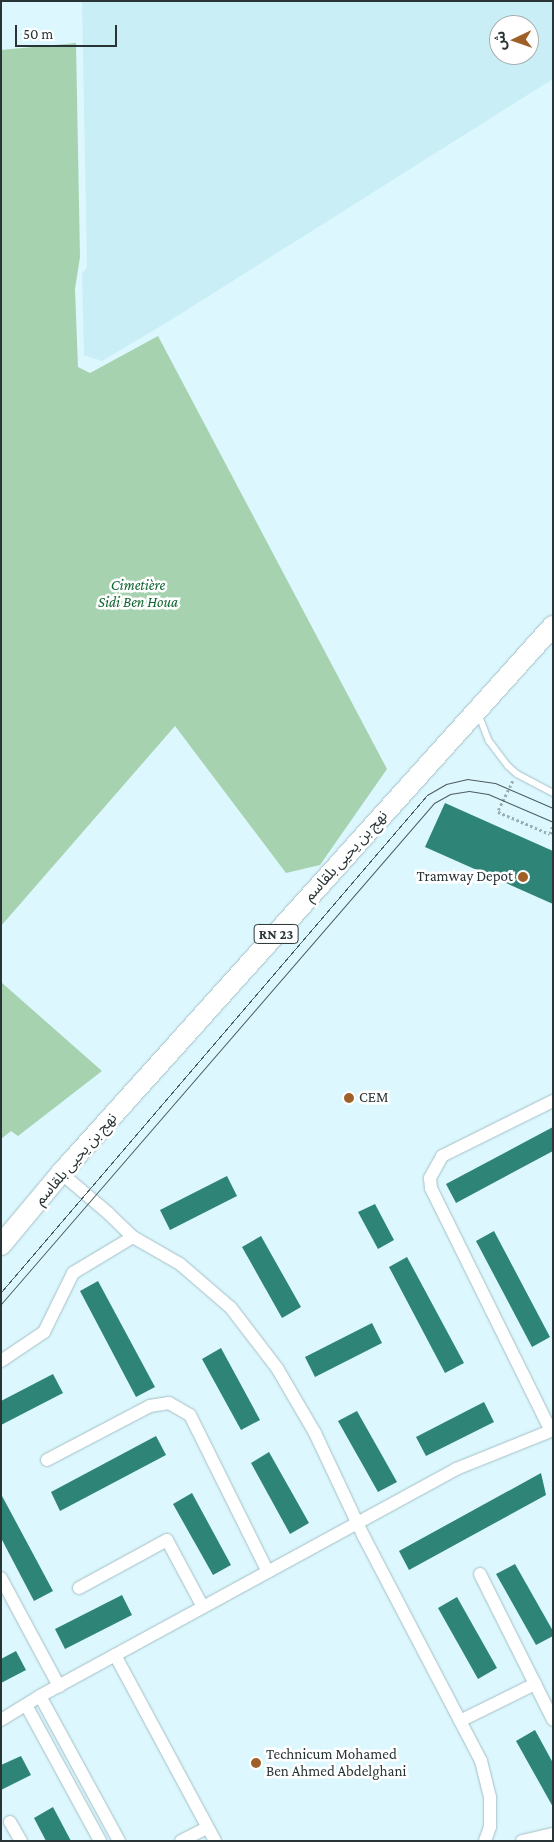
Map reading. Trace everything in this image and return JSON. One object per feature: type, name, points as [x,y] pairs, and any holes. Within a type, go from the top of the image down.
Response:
[{"type":"main road","name":"نهج بن يحيى بلقاسم","points":[[1,1245],[61,1174],[553,626]]},
{"type":"street","points":[[1,1720],[40,1696],[456,1470],[552,1431],[431,1188],[430,1178],[442,1156],[553,1101]]},
{"type":"street","points":[[61,1174],[108,1213],[133,1237],[180,1264],[231,1308],[277,1368],[315,1432],[422,1652],[481,1761],[490,1797],[490,1827],[486,1841]]},
{"type":"street","points":[[1,1361],[44,1332],[58,1300],[73,1273],[133,1237]]},
{"type":"street","points":[[47,1460],[150,1406],[169,1403],[190,1415],[268,1572]]},
{"type":"street","points":[[79,1588],[167,1540],[203,1607]]},
{"type":"street","points":[[480,1574],[553,1720]]},
{"type":"street","points":[[1,1578],[59,1686]]},
{"type":"street","points":[[115,1655],[214,1841]]},
{"type":"street","points":[[460,1721],[535,1684]]},
{"type":"street","points":[[40,1696],[119,1841]]},
{"type":"street","points":[[26,1704],[100,1841]]},
{"type":"street","points":[[10,1822],[21,1841]]},
{"type":"street","points":[[181,1841],[207,1828]]},
{"type":"street","points":[[522,1841],[553,1834]]},
{"type":"lane","points":[[477,710],[489,741],[517,774],[553,793]]},
{"type":"path","points":[[517,774],[498,812],[550,834],[553,824]]},
{"type":"shaded area","points":[[82,1],[553,1],[553,79],[166,323],[102,361],[84,355],[82,274],[87,267]]},
{"type":"green space","name":"Cimetière Sidi Ben Houa","points":[[76,43],[80,257],[75,289],[78,367],[90,373],[158,336],[387,769],[320,865],[286,873],[175,726],[1,926],[1,50]]},
{"type":"green space","points":[[1,982],[102,1071],[18,1136],[11,1131],[1,1139]]},
{"type":"building","name":"Tramway Depot","points":[[445,803],[553,851],[553,904],[425,847]]},
{"type":"building","points":[[553,1127],[553,1151],[456,1203],[446,1184]]},
{"type":"building","points":[[227,1176],[237,1196],[170,1230],[160,1210]]},
{"type":"building","points":[[375,1204],[394,1240],[378,1249],[358,1212]]},
{"type":"building","points":[[494,1231],[550,1337],[532,1347],[476,1241]]},
{"type":"building","points":[[261,1236],[301,1307],[282,1318],[242,1247]]},
{"type":"building","points":[[407,1257],[464,1363],[445,1373],[389,1267]]},
{"type":"building","points":[[98,1281],[155,1387],[136,1397],[80,1291]]},
{"type":"building","points":[[372,1323],[382,1343],[315,1377],[305,1357]]},
{"type":"building","points":[[221,1348],[260,1420],[241,1430],[202,1359]]},
{"type":"building","points":[[53,1374],[63,1393],[1,1425],[1,1401]]},
{"type":"building","points":[[484,1402],[494,1422],[426,1456],[416,1437]]},
{"type":"building","points":[[357,1411],[397,1482],[378,1492],[338,1421]]},
{"type":"building","points":[[156,1436],[166,1455],[60,1511],[51,1492]]},
{"type":"building","points":[[269,1452],[309,1523],[290,1534],[251,1463]]},
{"type":"building","points":[[541,1473],[546,1495],[409,1570],[399,1551]]},
{"type":"building","points":[[192,1493],[231,1565],[213,1575],[173,1504]]},
{"type":"building","points":[[1,1494],[53,1591],[34,1601],[1,1538]]},
{"type":"building","points":[[515,1564],[553,1631],[553,1636],[536,1645],[496,1574]]},
{"type":"building","points":[[122,1595],[132,1615],[65,1649],[55,1629]]},
{"type":"building","points":[[457,1597],[497,1668],[478,1679],[438,1608]]},
{"type":"building","points":[[16,1651],[26,1670],[1,1683],[1,1659]]},
{"type":"building","points":[[535,1730],[553,1763],[553,1807],[516,1741]]},
{"type":"building","points":[[21,1756],[31,1775],[1,1790],[1,1765]]},
{"type":"building","points":[[53,1807],[71,1841],[46,1841],[34,1818]]},
{"type":"tram line","points":[[1,1292],[427,795],[446,784],[467,779],[495,783],[553,808]]},
{"type":"tram line","points":[[1,1304],[434,803],[450,794],[469,791],[488,794],[553,822]]},
{"type":"place","name":"Tramway Depot","points":[[523,877]]},
{"type":"place","name":"CEM","points":[[349,1098]]},
{"type":"place","name":"Technicum Mohamed Ben Ahmed Abdelghani","points":[[256,1763]]}]
